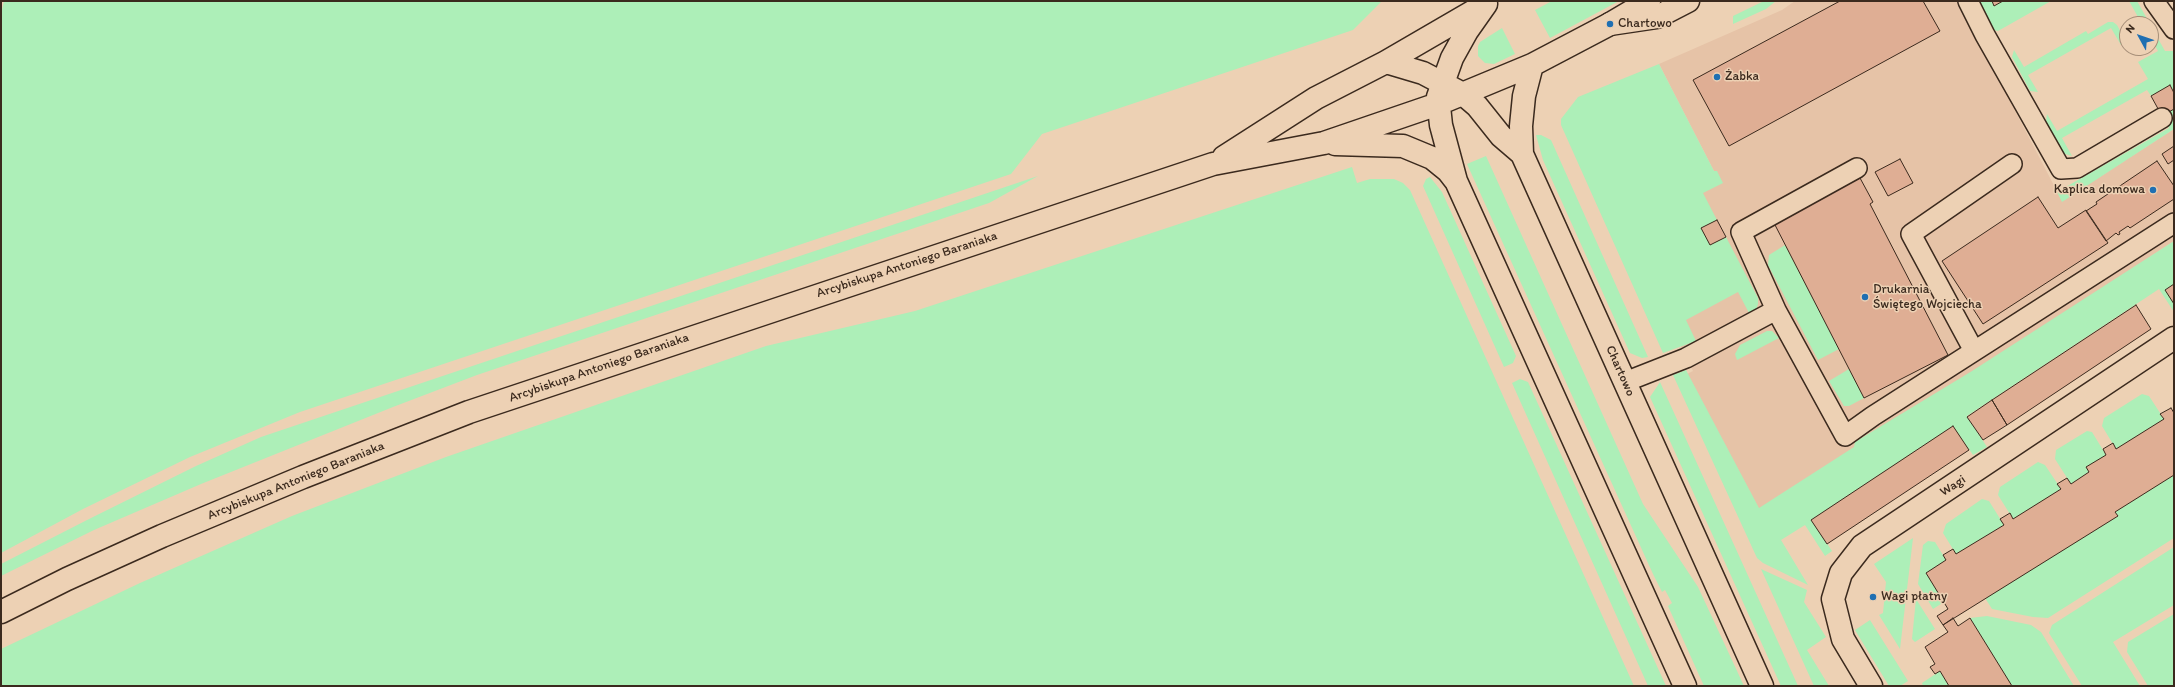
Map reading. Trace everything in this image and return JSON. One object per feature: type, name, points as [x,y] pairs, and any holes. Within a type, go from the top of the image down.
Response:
[{"type":"street","name":"Arcybiskupa Antoniego Baraniaka","points":[[1,612],[67,579],[162,536],[303,477],[469,412],[1213,164],[1324,143],[1438,104],[1532,65],[1650,1]]},
{"type":"street","points":[[1610,24],[1657,17],[1688,1]]},
{"type":"street","name":"Arcybiskupa Antoniego Baraniaka","points":[[1213,164],[1316,98],[1386,62],[1489,3]]},
{"type":"street","points":[[1489,3],[1466,31],[1442,82],[1438,104],[1440,125],[1456,181],[1685,686]]},
{"type":"street","name":"Chartowo","points":[[1386,62],[1414,69],[1442,82],[1462,94],[1477,106],[1496,131],[1522,154],[1762,686]]},
{"type":"street","points":[[1522,154],[1521,126],[1524,96],[1532,65]]},
{"type":"street","points":[[1324,143],[1402,146],[1422,153],[1438,162],[1456,181]]},
{"type":"street","name":"Wagi","points":[[1871,686],[1843,639],[1833,599],[1841,573],[1862,546],[2174,338]]},
{"type":"lane","points":[[1968,1],[1985,35],[2061,169],[2077,168],[2162,118]]},
{"type":"lane","points":[[2154,1],[2174,29]]},
{"type":"lane","points":[[1974,350],[1911,234],[2012,164]]},
{"type":"lane","points":[[1857,168],[1741,232],[1776,310],[1845,436],[1974,350],[2174,223]]},
{"type":"lane","points":[[1625,382],[1686,358],[1776,310]]},
{"type":"shaded area","points":[[1795,1],[1958,1],[2062,201],[2174,129],[2174,241],[1751,520],[1685,375],[1693,371],[1681,347],[1658,195],[1714,171],[1659,64],[1782,10]]},
{"type":"green space","points":[[4,1],[1382,1],[1353,30],[1042,134],[1011,174],[300,412],[190,457],[83,509],[1,553],[1,14]]},
{"type":"green space","points":[[1552,1],[1619,1],[1550,38],[1535,10]]},
{"type":"green space","points":[[1764,1],[1776,1],[1766,9],[1733,24],[1733,16]]},
{"type":"green space","points":[[1975,1],[1992,1],[1994,6],[2003,1],[2051,1],[1998,31],[1993,30]]},
{"type":"green space","points":[[2129,1],[2137,1],[2145,16],[2137,16]]},
{"type":"green space","points":[[2108,22],[2113,22],[2119,29],[2119,42],[2111,28],[2028,75],[2038,92],[2030,91],[2012,57],[2014,50],[2024,67],[2086,31],[2088,34]]},
{"type":"green space","points":[[1502,28],[1515,54],[1494,64],[1485,63],[1478,56],[1478,46],[1480,42]]},
{"type":"green space","points":[[2159,40],[2165,51],[2174,51],[2174,93],[2170,85],[2151,96],[2147,90],[2062,138],[2072,156],[2062,153],[2046,121],[2047,114],[2057,131],[2148,79],[2138,62],[2149,56],[2159,56]]},
{"type":"green space","points":[[1659,64],[1714,171],[1717,171],[1723,183],[1703,193],[1717,220],[1701,228],[1710,245],[1726,237],[1758,298],[1756,310],[1749,313],[1738,292],[1686,320],[1696,341],[1663,353],[1561,125],[1561,119],[1578,97]]},
{"type":"green space","points":[[2174,109],[2174,129],[2062,202],[2057,192],[2169,128],[2162,116]]},
{"type":"green space","points":[[1536,135],[1541,135],[1551,140],[1648,357],[1642,358],[1630,353],[1543,160]]},
{"type":"green space","points":[[1486,156],[1643,504],[1698,587],[1744,686],[1704,686],[1668,606],[1672,603],[1665,590],[1662,592],[1653,574],[1467,164]]},
{"type":"green space","points":[[1352,167],[1357,183],[1370,179],[1394,179],[1403,183],[1410,190],[1634,686],[1,686],[1,649],[140,583],[292,516],[446,457],[766,346],[915,311]]},
{"type":"green space","points":[[1038,176],[989,203],[477,375],[393,407],[201,484],[94,530],[1,576],[1,564],[196,466],[261,437]]},
{"type":"green space","points":[[1430,177],[1442,192],[1516,356],[1513,363],[1504,367],[1423,186],[1426,179]]},
{"type":"green space","points":[[2174,241],[2174,312],[2159,289],[1967,416],[1987,447],[1973,455],[1953,426],[1811,520],[1832,551],[1825,556],[1805,525],[1781,540],[1808,585],[1763,563],[1757,558],[1673,375],[1686,370],[1759,508],[1854,447],[1855,442],[1972,371]]},
{"type":"green space","points":[[1785,245],[1839,349],[1818,360],[1768,265],[1769,255]]},
{"type":"green space","points":[[1767,331],[1772,331],[1779,338],[1737,360],[1735,354],[1740,345]]},
{"type":"green space","points":[[1849,369],[1864,398],[1849,406],[1844,406],[1829,381]]},
{"type":"green space","points":[[1520,379],[1528,382],[1666,686],[1648,686],[1512,383]]},
{"type":"green space","points":[[1660,382],[1798,686],[1781,686],[1650,397]]},
{"type":"green space","points":[[2142,394],[2149,396],[2164,419],[2116,449],[2102,426],[2104,418]]},
{"type":"green space","points":[[2087,431],[2092,432],[2106,455],[2089,472],[2071,484],[2055,459],[2056,450]]},
{"type":"green space","points":[[2038,462],[2045,465],[2061,489],[2013,519],[1998,495],[2000,487]]},
{"type":"green space","points":[[2174,475],[2174,538],[2048,618],[2033,617],[1992,609],[1985,598],[2118,516],[2115,512]]},
{"type":"green space","points":[[1982,499],[1989,501],[2004,525],[1956,554],[1943,533],[1946,524]]},
{"type":"green space","points":[[1913,538],[1900,649],[1879,615],[1883,613],[1886,582],[1874,564]]},
{"type":"green space","points":[[1928,541],[1935,542],[1946,560],[1926,573],[1944,602],[1933,609],[1918,584],[1923,545]]},
{"type":"green space","points":[[2174,547],[2174,605],[2113,642],[2140,686],[2082,686],[2049,633],[2052,625]]},
{"type":"green space","points":[[1761,569],[1807,590],[1804,602],[1826,637],[1807,650],[1829,686],[1814,686]]},
{"type":"green space","points":[[1916,599],[1935,629],[1915,642],[1912,639]]},
{"type":"green space","points":[[2174,614],[2174,686],[2148,686],[2127,652],[2128,642]]},
{"type":"green space","points":[[1987,616],[2031,625],[2041,632],[2074,686],[2012,686],[1970,618]]},
{"type":"green space","points":[[1870,620],[1908,681],[1900,686],[1889,686],[1855,630]]},
{"type":"green space","points":[[1940,671],[1949,686],[1923,686],[1922,683]]},
{"type":"building","points":[[1840,1],[1923,1],[1940,31],[1729,146],[1693,80]]},
{"type":"building","points":[[1992,1],[2003,1],[1994,6]]},
{"type":"building","points":[[2170,85],[2174,93],[2174,109],[2162,116],[2151,96]]},
{"type":"building","points":[[2174,146],[2174,160],[2168,164],[2162,154]]},
{"type":"building","points":[[1900,159],[1913,183],[1888,196],[1875,172]]},
{"type":"building","points":[[2157,161],[2174,186],[2174,199],[2130,228],[2128,226],[2119,232],[2120,234],[2118,235],[2116,233],[2106,241],[2086,211],[2097,204],[2096,202]]},
{"type":"building","name":"Drukarnia Świętego Wojciecha","points":[[1860,178],[1873,202],[1870,204],[1948,355],[1864,398],[1774,223]]},
{"type":"building","points":[[2038,197],[2058,228],[2086,210],[2108,243],[1983,324],[1942,261]]},
{"type":"building","points":[[1717,220],[1726,237],[1710,245],[1701,228]]},
{"type":"building","points":[[2174,284],[2174,304],[2165,290]]},
{"type":"building","points":[[2136,305],[2151,329],[2007,425],[1992,400]]},
{"type":"building","points":[[1992,400],[2007,425],[1983,440],[1967,417]]},
{"type":"building","points":[[2171,408],[2174,413],[2174,475],[2115,512],[2118,516],[1943,625],[1937,616],[1948,609],[1926,573],[1946,560],[1943,555],[1953,549],[1956,554],[2004,525],[2000,519],[2010,513],[2013,519],[2061,489],[2057,484],[2067,478],[2071,484],[2089,472],[2086,467],[2106,455],[2103,449],[2113,443],[2116,449],[2164,419],[2160,414]]},
{"type":"building","points":[[1953,426],[1969,450],[1827,544],[1811,520]]},
{"type":"building","points":[[1953,618],[1958,626],[1970,618],[2012,686],[1949,686],[1940,671],[1935,674],[1930,667],[1935,664],[1925,647],[1948,632],[1943,625]]},
{"type":"place","name":"Chartowo","points":[[1610,24]]},
{"type":"place","name":"Żabka","points":[[1717,77]]},
{"type":"place","name":"Kaplica domowa","points":[[2153,190]]},
{"type":"place","name":"Drukarnia Świętego Wojciecha","points":[[1865,297]]},
{"type":"place","name":"Wagi płatny","points":[[1873,597]]}]
